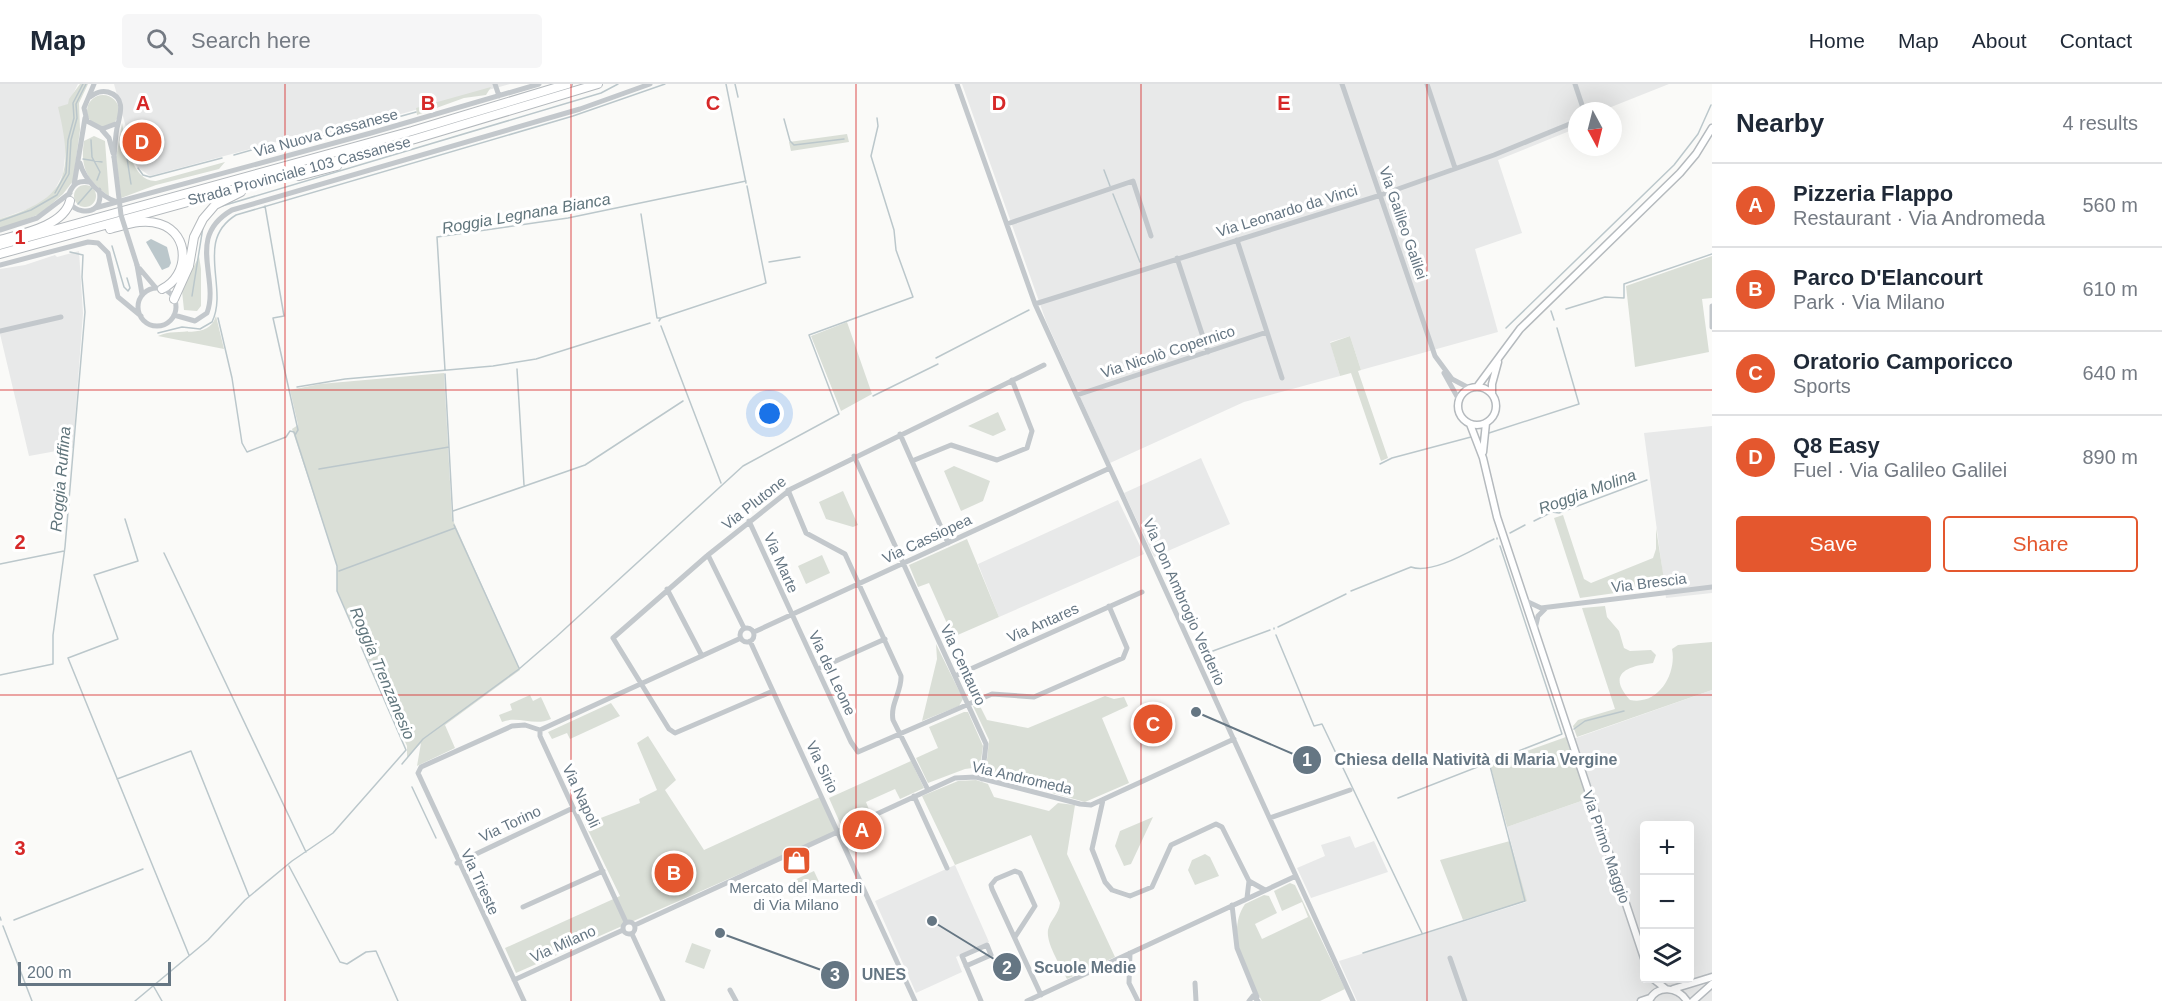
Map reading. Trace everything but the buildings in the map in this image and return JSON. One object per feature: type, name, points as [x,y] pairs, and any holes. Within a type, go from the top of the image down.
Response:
[{"type":"highway","name":"Strada Provinciale 103 Cassanese","points":[[0,245],[412,131],[568,84]]},
{"type":"highway","name":"Strada Provinciale 103 Cassanese","points":[[0,254],[415,139],[598,84]]},
{"type":"highway","points":[[174,299],[189,266],[198,227],[215,205],[240,192],[325,170],[415,139]]},
{"type":"highway","points":[[0,240],[48,223],[66,209],[70,197]]},
{"type":"highway","points":[[0,254],[134,223],[158,223],[174,233],[183,256],[177,278],[159,288]]},
{"type":"main road","points":[[1477,387],[1520,329],[1680,173],[1696,154],[1712,128]]},
{"type":"main road","points":[[1484,458],[1486,423],[1496,410],[1492,384],[1501,352]]},
{"type":"main road","points":[[1484,458],[1470,424],[1460,413],[1459,400],[1470,388],[1477,387],[1492,394]]},
{"type":"main road","points":[[1470,424],[1486,423]]},
{"type":"main road","name":"Via Primo Maggio","points":[[1484,458],[1494,506],[1640,946]]},
{"type":"main road","points":[[1641,1001],[1651,998],[1658,991],[1712,977]]},
{"type":"main road","points":[[1658,983],[1668,990],[1679,993],[1687,1001]]},
{"type":"main road","points":[[1694,1001],[1712,984]]},
{"type":"street","points":[[0,230],[38,218],[70,197],[79,160],[85,105],[94,84]]},
{"type":"street","points":[[100,84],[121,104],[122,113],[118,123],[114,157]]},
{"type":"street","points":[[495,84],[499,96]]},
{"type":"street","name":"Via Nuova Cassanese","points":[[95,208],[539,84]]},
{"type":"street","points":[[174,315],[195,321],[206,314],[209,308],[208,239],[218,221],[234,209],[580,109],[650,84]]},
{"type":"street","name":"Via Don Ambrogio Verderio","points":[[957,84],[1035,304],[1353,1001]]},
{"type":"street","name":"Via Galileo Galilei","points":[[1342,84],[1435,356],[1454,381],[1470,388]]},
{"type":"street","points":[[1427,84],[1455,168]]},
{"type":"street","points":[[1575,84],[1581,102]]},
{"type":"street","points":[[90,97],[99,92],[108,92]]},
{"type":"street","points":[[85,117],[109,138],[114,157],[121,215],[137,265],[141,316]]},
{"type":"street","points":[[81,140],[98,129],[110,128],[118,123]]},
{"type":"street","name":"Via Leonardo da Vinci","points":[[1035,304],[1381,195],[1568,124]]},
{"type":"street","points":[[79,160],[83,175],[89,182],[107,198],[119,202]]},
{"type":"street","points":[[74,185],[82,181],[89,182]]},
{"type":"street","points":[[1007,224],[1132,181],[1151,236]]},
{"type":"street","points":[[70,197],[81,211],[95,208],[100,200],[99,190]]},
{"type":"street","points":[[1237,240],[1282,378]]},
{"type":"street","points":[[0,265],[88,242],[97,243],[107,250],[117,295],[125,304],[149,324],[159,326],[169,322],[174,315],[174,299],[149,282],[137,265]]},
{"type":"street","points":[[1177,258],[1208,352]]},
{"type":"street","points":[[125,304],[133,305],[159,288]]},
{"type":"street","points":[[1712,306],[1712,327]]},
{"type":"street","points":[[0,331],[62,317]]},
{"type":"street","name":"Via Nicolò Copernico","points":[[1077,395],[1267,332]]},
{"type":"street","name":"Via Plutone","points":[[640,684],[613,638],[667,589],[788,490],[1044,365]]},
{"type":"street","name":"Via Galileo Galilei","points":[[1443,368],[1459,400]]},
{"type":"street","points":[[912,461],[949,445],[960,446],[995,459],[1027,448],[1032,432],[1012,380]]},
{"type":"street","points":[[900,434],[948,543]]},
{"type":"street","name":"Via Centauro","points":[[854,456],[986,744],[982,779]]},
{"type":"street","name":"Via Cassiopea","points":[[754,632],[1110,468]]},
{"type":"street","points":[[788,490],[807,534],[843,551],[860,583],[901,678],[892,713],[899,734],[928,789]]},
{"type":"street","name":"Via Marte","points":[[749,521],[792,615]]},
{"type":"street","points":[[708,555],[744,628]]},
{"type":"street","name":"Via Brescia","points":[[1547,608],[1712,587]]},
{"type":"street","points":[[667,589],[702,656]]},
{"type":"street","name":"Via Antares","points":[[955,676],[1142,592]]},
{"type":"street","points":[[1526,601],[1534,607],[1547,608]]},
{"type":"street","points":[[899,734],[996,693],[1034,697],[1124,657],[1127,646],[1109,606]]},
{"type":"street","points":[[1535,630],[1538,616],[1547,608]]},
{"type":"street","name":"Via del Leone","points":[[792,615],[856,750],[860,752],[899,734]]},
{"type":"street","points":[[540,730],[741,638],[750,641],[754,632],[744,628]]},
{"type":"street","points":[[741,638],[740,634],[744,628]]},
{"type":"street","points":[[818,669],[885,639]]},
{"type":"street","name":"Via Sirio","points":[[750,641],[915,1001]]},
{"type":"street","points":[[640,684],[670,730],[677,733],[773,691]]},
{"type":"street","name":"Via Trieste","points":[[524,1001],[457,862],[418,772],[421,767],[512,726],[527,726],[540,730]]},
{"type":"street","name":"Via Napoli","points":[[540,730],[540,736],[626,922]]},
{"type":"street","name":"Via Andromeda","points":[[839,831],[928,789],[961,777],[982,779],[1082,805],[1103,800],[1234,739]]},
{"type":"street","points":[[1270,818],[1350,789]]},
{"type":"street","points":[[914,796],[947,868]]},
{"type":"street","points":[[1103,800],[1092,849],[1105,882],[1113,891],[1130,896],[1150,888],[1157,882],[1171,845],[1212,824],[1222,827],[1249,881],[1264,890]]},
{"type":"street","name":"Via Torino","points":[[457,862],[573,808]]},
{"type":"street","points":[[632,933],[627,934],[623,930],[626,922],[634,925],[839,831]]},
{"type":"street","points":[[523,907],[603,871]]},
{"type":"street","points":[[1015,937],[1035,906],[1020,873],[1015,871],[997,878],[991,884],[1041,995]]},
{"type":"street","points":[[1027,1001],[1296,876]]},
{"type":"street","points":[[1247,898],[1249,881]]},
{"type":"street","points":[[1233,905],[1237,948],[1250,984],[1253,1000]]},
{"type":"street","points":[[632,933],[635,930],[634,925]]},
{"type":"street","name":"Via Milano","points":[[514,980],[623,930]]},
{"type":"street","points":[[632,933],[663,1001]]},
{"type":"street","points":[[966,966],[991,955],[987,945],[962,956],[966,966],[981,1001]]},
{"type":"street","points":[[1130,953],[1129,983],[1138,1001]]},
{"type":"street","points":[[1450,958],[1465,1001]]},
{"type":"street","points":[[1195,983],[1196,1001]]},
{"type":"street","points":[[730,990],[736,1001]]},
{"type":"shaded area","points":[[0,84],[78,84],[72,96],[63,174],[52,195],[33,207],[0,219]]},
{"type":"shaded area","points":[[80,84],[88,84],[79,103],[80,130],[73,181],[63,194],[40,214],[0,229],[0,219],[40,202],[52,192],[60,180],[65,166],[65,150],[58,107],[68,104]]},
{"type":"shaded area","points":[[114,84],[510,84],[328,134],[310,133],[150,176],[137,167]]},
{"type":"shaded area","points":[[962,84],[1669,84],[1622,103],[1568,102],[1568,132],[1498,160],[1522,233],[1475,249],[1498,332],[1361,370],[1350,336],[1330,342],[1340,376],[1244,402],[1110,463],[1046,321]]},
{"type":"shaded area","points":[[491,87],[486,95],[464,98],[417,115],[416,108]]},
{"type":"shaded area","points":[[103,95],[114,100],[119,111],[114,122],[103,127],[92,122],[87,111],[92,100]]},
{"type":"shaded area","points":[[122,123],[132,160],[141,175],[148,180],[156,181],[225,162],[219,169],[156,185],[121,198],[116,158]]},
{"type":"shaded area","points":[[847,134],[849,142],[791,151],[789,142]]},
{"type":"shaded area","points":[[94,136],[105,141],[109,196],[90,179],[84,166],[84,141]]},
{"type":"shaded area","points":[[85,185],[93,188],[96,196],[93,204],[85,207],[77,204],[74,196],[77,188]]},
{"type":"shaded area","points":[[151,239],[167,247],[171,263],[169,267],[162,270],[146,242]]},
{"type":"shaded area","points":[[79,251],[83,313],[73,448],[29,456],[0,334],[0,269]]},
{"type":"shaded area","points":[[199,256],[201,306],[197,311],[184,310],[182,291]]},
{"type":"shaded area","points":[[1712,256],[1712,298],[1702,299],[1709,352],[1635,367],[1626,286]]},
{"type":"shaded area","points":[[216,316],[224,349],[158,336],[166,333],[200,331],[212,324]]},
{"type":"shaded area","points":[[847,322],[872,394],[841,411],[811,336]]},
{"type":"shaded area","points":[[1350,336],[1361,370],[1358,371],[1388,458],[1381,461],[1351,373],[1340,376],[1330,343]]},
{"type":"shaded area","points":[[444,373],[452,518],[520,670],[445,725],[455,748],[417,766],[421,743],[407,758],[407,746],[337,591],[337,566],[292,429],[298,425],[290,390],[320,384]]},
{"type":"shaded area","points":[[998,412],[1006,430],[993,436],[968,426]]},
{"type":"shaded area","points":[[1712,426],[1712,593],[1666,598],[1644,433]]},
{"type":"shaded area","points":[[1201,458],[1230,524],[1154,557],[1124,493]]},
{"type":"shaded area","points":[[954,466],[990,481],[983,501],[961,511],[944,471]]},
{"type":"shaded area","points":[[843,491],[858,525],[853,527],[826,519],[819,502]]},
{"type":"shaded area","points":[[1118,500],[1144,554],[999,617],[978,564]]},
{"type":"shaded area","points":[[1563,515],[1584,579],[1591,583],[1653,558],[1656,549],[1656,528],[1665,586],[1580,598],[1554,518]]},
{"type":"shaded area","points":[[967,539],[999,617],[953,637],[929,583],[918,587],[909,565]]},
{"type":"shaded area","points":[[822,555],[830,573],[806,584],[798,566]]},
{"type":"shaded area","points":[[1605,606],[1607,617],[1619,631],[1624,648],[1630,651],[1651,650],[1656,655],[1653,663],[1636,666],[1624,672],[1620,677],[1623,690],[1630,700],[1640,701],[1650,698],[1664,686],[1672,668],[1672,649],[1678,645],[1712,642],[1712,690],[1577,737],[1573,726],[1578,720],[1615,709],[1582,608]]},
{"type":"shaded area","points":[[936,644],[963,699],[959,706],[922,721],[937,659]]},
{"type":"shaded area","points":[[1712,690],[1712,1001],[1357,1001],[1339,961],[1526,902],[1507,827],[1590,798],[1596,800],[1573,739]]},
{"type":"shaded area","points":[[530,695],[533,701],[541,697],[551,719],[538,722],[508,720],[502,722],[499,715],[512,710],[510,704]]},
{"type":"shaded area","points":[[1105,696],[1114,699],[1124,697],[1128,706],[1102,718],[1129,783],[1085,802],[990,776],[986,770],[989,740],[973,706],[979,704],[987,720],[1028,728]]},
{"type":"shaded area","points":[[1156,702],[1171,737],[1149,746],[1134,712]]},
{"type":"shaded area","points":[[611,703],[620,716],[570,739],[567,733],[552,739],[548,732]]},
{"type":"shaded area","points":[[968,712],[983,746],[980,767],[965,769],[928,783],[916,758],[938,748],[929,727]]},
{"type":"shaded area","points":[[648,736],[676,780],[665,790],[704,850],[820,797],[837,831],[516,973],[505,948],[620,896],[585,824],[640,803],[639,799],[657,790],[637,743]]},
{"type":"shaded area","points":[[1566,737],[1587,799],[1507,827],[1490,764]]},
{"type":"shaded area","points":[[911,761],[924,788],[900,799],[895,789],[866,802],[870,812],[844,825],[840,823],[829,798]]},
{"type":"shaded area","points":[[976,780],[988,784],[994,797],[1049,811],[1058,803],[1075,805],[1067,854],[1115,957],[1067,979],[1048,936],[1049,926],[1060,903],[1031,835],[955,865],[922,796],[958,781]]},
{"type":"shaded area","points":[[1153,817],[1131,864],[1124,866],[1115,846],[1120,831]]},
{"type":"shaded area","points":[[1350,836],[1355,848],[1374,841],[1388,872],[1311,898],[1297,868],[1325,856],[1321,845]]},
{"type":"shaded area","points":[[1510,841],[1527,901],[1463,920],[1440,860]]},
{"type":"shaded area","points":[[1205,854],[1210,857],[1219,876],[1195,885],[1188,870],[1192,860]]},
{"type":"shaded area","points":[[955,865],[989,942],[956,957],[962,972],[916,993],[875,901]]},
{"type":"shaded area","points":[[814,871],[820,884],[797,896],[790,882]]},
{"type":"shaded area","points":[[1290,883],[1295,885],[1345,989],[1320,1001],[1262,1001],[1240,953],[1237,928],[1239,915],[1245,904],[1264,895],[1269,896],[1277,913],[1255,924],[1262,939],[1308,917],[1302,902],[1282,911],[1274,891]]},
{"type":"shaded area","points":[[692,943],[711,950],[704,969],[685,962]]},
{"type":"waterway","name":"Roggia Ruffina","points":[[55,193],[66,173],[68,140],[74,118],[73,103],[83,84]]},
{"type":"waterway","name":"Roggia Ruffina","points":[[0,221],[31,210],[57,195],[69,174],[71,140],[77,118],[76,104],[86,84]]},
{"type":"waterway","points":[[222,206],[601,93],[618,84]]},
{"type":"waterway","points":[[158,333],[182,327],[200,329],[212,322],[217,294],[214,251],[217,238],[224,226],[236,215],[573,116],[665,84]]},
{"type":"waterway","name":"Roggia Legnana Bianca","points":[[726,84],[746,183]]},
{"type":"waterway","points":[[735,84],[738,97]]},
{"type":"waterway","points":[[1506,328],[1674,165],[1698,134],[1711,105]]},
{"type":"waterway","name":"Roggia Trenzanesio","points":[[279,142],[305,135],[330,136],[416,112]]},
{"type":"waterway","name":"Roggia Legnana Bianca","points":[[402,764],[423,739],[519,669],[556,637],[743,466],[839,414],[809,335],[913,297],[896,250],[894,230],[871,156],[878,126],[877,118]]},
{"type":"waterway","points":[[784,119],[790,141],[794,145],[844,139]]},
{"type":"waterway","points":[[123,133],[131,184]]},
{"type":"waterway","name":"Roggia Trenzanesio","points":[[91,140],[92,157],[100,172],[97,180]]},
{"type":"waterway","name":"Roggia Trenzanesio","points":[[234,155],[269,145]]},
{"type":"waterway","name":"Roggia Trenzanesio","points":[[138,168],[143,175],[150,177],[222,158]]},
{"type":"waterway","name":"Roggia Trenzanesio","points":[[83,159],[102,162]]},
{"type":"waterway","points":[[1104,170],[1110,186]]},
{"type":"waterway","name":"Roggia Legnana Bianca","points":[[445,370],[437,237],[568,218],[746,181]]},
{"type":"waterway","name":"Roggia Legnana Bianca","points":[[659,321],[661,318],[766,283],[747,186]]},
{"type":"waterway","points":[[78,204],[92,188]]},
{"type":"waterway","points":[[1113,194],[1140,262]]},
{"type":"waterway","points":[[265,206],[284,316],[273,318],[298,430],[295,435]]},
{"type":"waterway","points":[[641,214],[657,318],[660,318]]},
{"type":"waterway","points":[[192,296],[203,227]]},
{"type":"waterway","points":[[112,246],[124,287],[128,291],[130,288],[127,278]]},
{"type":"waterway","name":"Roggia Ruffina","points":[[0,675],[53,664],[53,635],[65,547],[85,312],[83,255],[70,252]]},
{"type":"waterway","points":[[1566,309],[1605,297],[1624,298],[1624,284],[1712,254]]},
{"type":"waterway","points":[[769,262],[800,257]]},
{"type":"waterway","name":"Roggia Legnana Bianca","points":[[936,358],[1029,310]]},
{"type":"waterway","points":[[1551,311],[1554,320]]},
{"type":"waterway","name":"Roggia Trenzanesio","points":[[135,1001],[208,940],[245,900],[292,861],[333,833],[406,750],[337,591],[337,566],[294,432],[290,431],[286,437],[247,452],[242,443],[232,378],[218,318]]},
{"type":"waterway","name":"Roggia Legnana Bianca","points":[[297,387],[345,379],[493,366],[536,359],[650,323]]},
{"type":"waterway","name":"Roggia Legnana Bianca","points":[[661,326],[721,483]]},
{"type":"waterway","points":[[1489,433],[1579,404],[1557,328]]},
{"type":"waterway","name":"Roggia Legnana Bianca","points":[[873,396],[938,364]]},
{"type":"waterway","name":"Roggia Legnana Bianca","points":[[517,369],[524,485]]},
{"type":"waterway","name":"Roggia Legnana Bianca","points":[[445,374],[453,521]]},
{"type":"waterway","name":"Roggia Legnana Bianca","points":[[453,511],[585,465],[683,401]]},
{"type":"waterway","points":[[1380,464],[1392,458],[1471,437]]},
{"type":"waterway","name":"Roggia Legnana Bianca","points":[[319,469],[449,447]]},
{"type":"waterway","name":"Roggia Molina","points":[[1534,521],[1552,512],[1559,513],[1647,480]]},
{"type":"waterway","points":[[125,519],[138,561],[94,575],[118,639],[68,658],[189,955]]},
{"type":"waterway","name":"Roggia Legnana Bianca","points":[[454,525],[519,668]]},
{"type":"waterway","name":"Roggia Molina","points":[[1510,533],[1525,525]]},
{"type":"waterway","points":[[339,571],[455,528]]},
{"type":"waterway","name":"Roggia Molina","points":[[1351,591],[1411,567],[1420,569],[1441,564],[1494,539]]},
{"type":"waterway","points":[[1398,798],[1562,734],[1500,546]]},
{"type":"waterway","points":[[0,564],[64,551]]},
{"type":"waterway","points":[[164,553],[306,852]]},
{"type":"waterway","name":"Roggia Molina","points":[[1278,627],[1346,594]]},
{"type":"waterway","name":"Roggia Molina","points":[[1202,655],[1270,630]]},
{"type":"waterway","points":[[1276,635],[1314,726],[1322,724],[1422,933]]},
{"type":"waterway","points":[[1574,729],[1585,721],[1624,711]]},
{"type":"waterway","points":[[117,779],[191,751],[249,896]]},
{"type":"waterway","points":[[1363,953],[1525,901],[1489,762]]},
{"type":"waterway","name":"Roggia Legnana Bianca","points":[[412,787],[436,838]]},
{"type":"waterway","name":"Roggia Trenzanesio","points":[[289,866],[340,962],[347,964],[366,952],[376,951],[398,1001]]},
{"type":"waterway","points":[[14,920],[143,869]]},
{"type":"waterway","name":"Roggia Ruffina","points":[[3,926],[32,1001]]},
{"type":"waterway","points":[[154,987],[162,1001]]},
{"type":"place","name":"Q8 Easy","points":[[142,142]]},
{"type":"place","name":"Chiesa della Natività di Maria Vergine","points":[[1196,712]]},
{"type":"place","name":"Oratorio Camporicco","points":[[1153,724]]},
{"type":"place","name":"Pizzeria Flappo","points":[[862,830]]},
{"type":"place","name":"Mercato del Martedì di Via Milano","points":[[796,861]]},
{"type":"place","name":"Parco D'Elancourt","points":[[674,873]]},
{"type":"place","name":"Scuole Medie","points":[[932,921]]},
{"type":"place","name":"UNES","points":[[720,933]]}]
